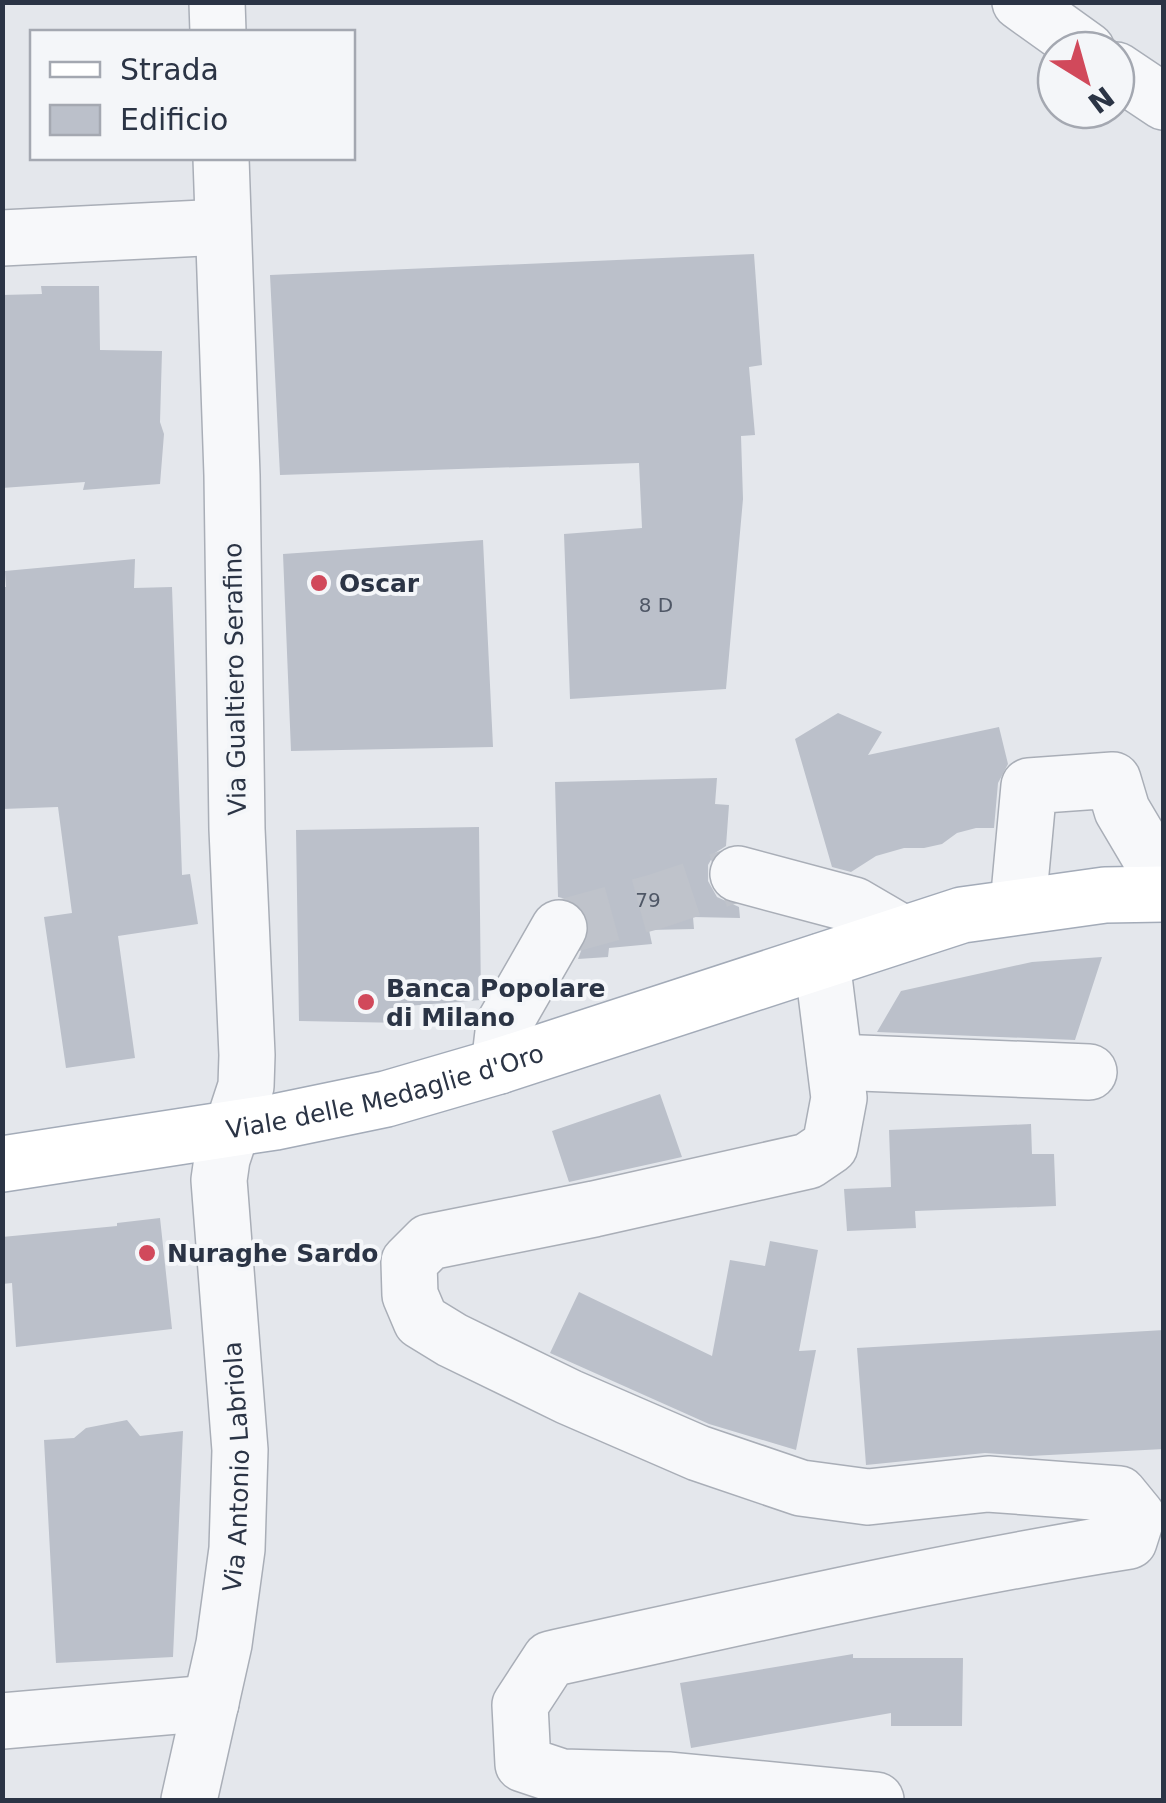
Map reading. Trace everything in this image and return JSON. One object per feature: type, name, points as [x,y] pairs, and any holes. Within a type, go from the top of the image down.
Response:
[{"type":"main road","name":"Viale delle Medaglie d'Oro","points":[[2,1164],[350,1108],[499,1066],[962,915],[1104,895],[1164,894]]},
{"type":"street","points":[[217,2],[218,30]]},
{"type":"street","points":[[1020,2],[1059,30]]},
{"type":"street","points":[[1136,83],[1164,102]]},
{"type":"street","name":"Via Gualtiero Serafino","points":[[220,160],[232,474],[236,791],[247,1055],[246,1086],[231,1130]]},
{"type":"street","points":[[2,238],[222,226]]},
{"type":"street","points":[[1018,905],[1029,786],[1113,780],[1122,810],[1164,881]]},
{"type":"street","points":[[738,874],[854,904],[902,933]]},
{"type":"street","points":[[499,1066],[504,1024],[559,928]]},
{"type":"street","points":[[822,961],[839,1098],[830,1146],[808,1161],[429,1242],[409,1262],[410,1296],[421,1322],[485,1356],[698,1452],[801,1488],[868,1497],[988,1484],[1119,1494],[1137,1516],[1129,1541],[920,1578],[550,1659],[520,1705],[523,1764],[562,1777],[670,1780],[876,1800]]},
{"type":"street","points":[[834,1062],[1089,1072]]},
{"type":"street","name":"Via Antonio Labriola","points":[[189,1800],[224,1644],[237,1549],[240,1434],[220,1180],[231,1130]]},
{"type":"street","points":[[2,1721],[210,1703]]},
{"type":"building","points":[[754,254],[762,365],[749,367],[755,435],[741,436],[743,499],[726,689],[570,699],[564,534],[642,528],[639,463],[280,475],[270,275]]},
{"type":"building","points":[[41,286],[99,286],[100,350],[162,351],[160,422],[164,434],[160,484],[83,490],[85,482],[2,488],[2,295],[42,294]]},
{"type":"building","points":[[483,540],[493,747],[291,751],[283,554]]},
{"type":"building","points":[[135,559],[134,588],[172,587],[182,875],[190,874],[198,924],[118,936],[135,1058],[66,1068],[44,917],[72,913],[58,807],[2,809],[2,587],[6,587],[5,571]]},
{"type":"building","points":[[838,713],[882,732],[868,755],[999,727],[1008,764],[998,783],[994,828],[976,828],[957,833],[942,844],[876,856],[851,872],[832,867],[795,739]]},
{"type":"building","points":[[717,778],[715,804],[729,805],[726,846],[715,853],[708,865],[708,881],[717,897],[739,907],[740,918],[693,917],[694,929],[649,930],[652,944],[609,948],[608,957],[578,959],[590,927],[585,912],[575,901],[558,897],[555,782]]},
{"type":"building","points":[[479,827],[481,1000],[407,1006],[406,1023],[299,1021],[296,830]]},
{"type":"building","points":[[1102,957],[1075,1040],[877,1032],[901,991],[1032,962]]},
{"type":"building","points":[[660,1094],[682,1157],[569,1182],[552,1131]]},
{"type":"building","points":[[1031,1124],[1032,1154],[1054,1154],[1056,1206],[915,1211],[916,1228],[847,1231],[844,1189],[891,1187],[889,1130]]},
{"type":"building","points":[[160,1218],[172,1329],[16,1347],[12,1283],[2,1284],[2,1237]]},
{"type":"building","points":[[770,1241],[818,1250],[799,1351],[816,1350],[796,1450],[709,1424],[550,1353],[579,1292],[712,1356],[730,1260],[765,1266]]},
{"type":"building","points":[[1164,1330],[1164,1449],[1030,1456],[985,1453],[866,1465],[857,1348]]},
{"type":"building","points":[[127,1420],[140,1436],[183,1431],[173,1657],[56,1663],[44,1440],[74,1438],[86,1428]]},
{"type":"building","points":[[853,1654],[853,1658],[963,1658],[962,1726],[891,1726],[891,1713],[691,1748],[680,1683]]},
{"type":"tunnel","points":[[559,928],[738,874]]},
{"type":"place","name":"Oscar","points":[[319,583]]},
{"type":"place","name":"Banca Popolare di Milano","points":[[366,1002]]},
{"type":"place","name":"Nuraghe Sardo","points":[[147,1253]]}]
